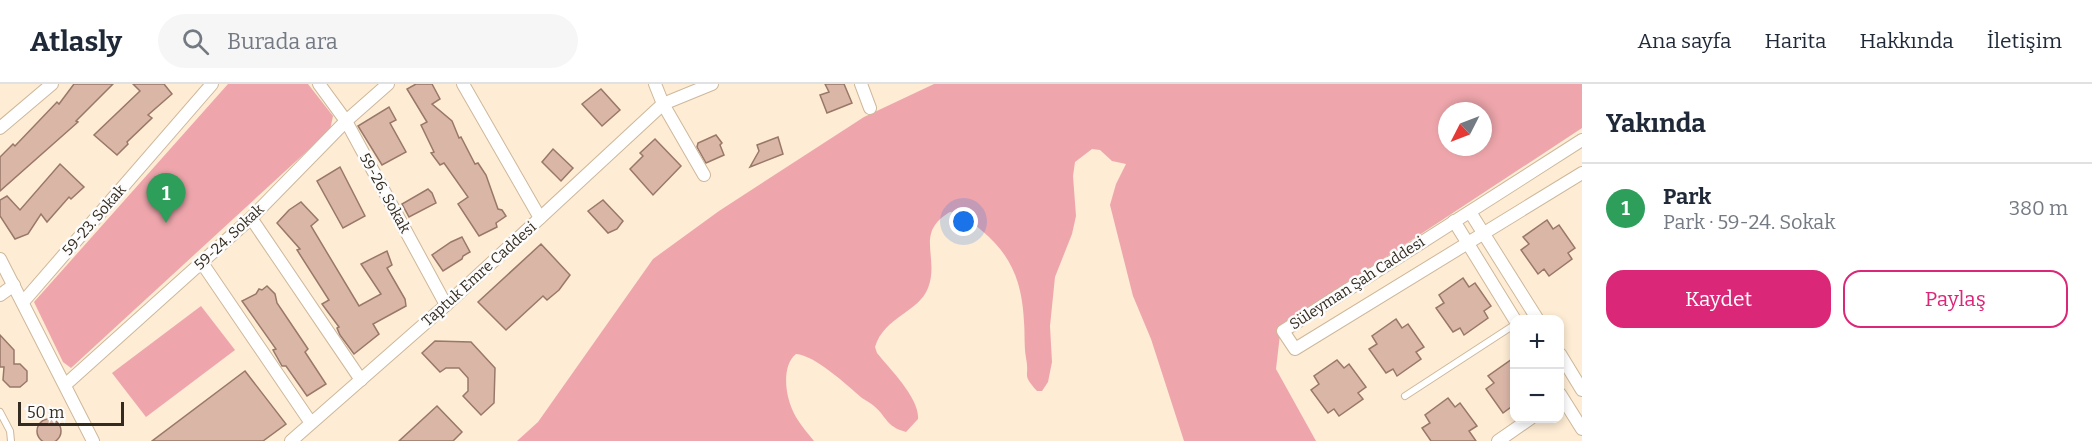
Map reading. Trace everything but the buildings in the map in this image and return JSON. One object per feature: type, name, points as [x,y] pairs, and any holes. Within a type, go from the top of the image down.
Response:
[{"type":"street","points":[[0,128],[52,84]]},
{"type":"street","name":"59-26. Sokak","points":[[319,84],[346,121],[446,304]]},
{"type":"street","name":"59-24. Sokak","points":[[65,385],[251,218],[346,121],[388,84]]},
{"type":"street","points":[[463,84],[540,218]]},
{"type":"street","points":[[655,84],[663,104],[704,175]]},
{"type":"street","points":[[663,104],[712,84]]},
{"type":"street","points":[[861,84],[870,108]]},
{"type":"street","name":"59-23. Sokak","points":[[23,302],[208,86]]},
{"type":"street","name":"Taptuk Emre Caddesi","points":[[291,441],[446,304],[663,104]]},
{"type":"street","name":"Süleyman Şah Caddesi","points":[[1582,140],[1283,331],[1295,349],[1582,173]]},
{"type":"street","points":[[1470,212],[1535,315]]},
{"type":"street","points":[[251,218],[361,380]]},
{"type":"street","points":[[1454,221],[1512,315]]},
{"type":"street","points":[[0,259],[93,441]]},
{"type":"street","points":[[202,263],[311,423]]},
{"type":"street","points":[[0,295],[14,285]]},
{"type":"street","points":[[1564,361],[1582,390]]},
{"type":"street","points":[[1564,403],[1582,429]]},
{"type":"street","points":[[1498,441],[1524,423]]},
{"type":"lane","points":[[1405,396],[1510,329]]},
{"type":"lane","points":[[0,412],[10,431],[11,441]]},
{"type":"shaded area","points":[[228,84],[308,84],[333,116],[330,130],[71,368],[63,362],[34,302]]},
{"type":"shaded area","points":[[934,84],[1582,84],[1582,128],[1281,326],[1276,369],[1316,441],[1184,441],[1151,339],[1133,296],[1110,205],[1116,184],[1126,164],[1112,161],[1100,150],[1092,149],[1075,162],[1073,176],[1076,216],[1072,234],[1055,277],[1050,326],[1052,362],[1048,382],[1042,391],[1037,391],[1028,378],[1021,295],[1008,260],[1001,249],[978,227],[958,214],[950,212],[939,220],[930,237],[931,277],[924,296],[886,328],[875,347],[877,353],[903,384],[914,402],[918,419],[906,432],[890,424],[879,410],[822,365],[796,354],[788,365],[786,380],[788,395],[796,418],[814,441],[517,441],[538,422],[653,259],[719,211],[864,117]]},
{"type":"shaded area","points":[[201,306],[235,350],[146,417],[112,373]]},
{"type":"place","name":"Park","points":[[166,223]]}]
